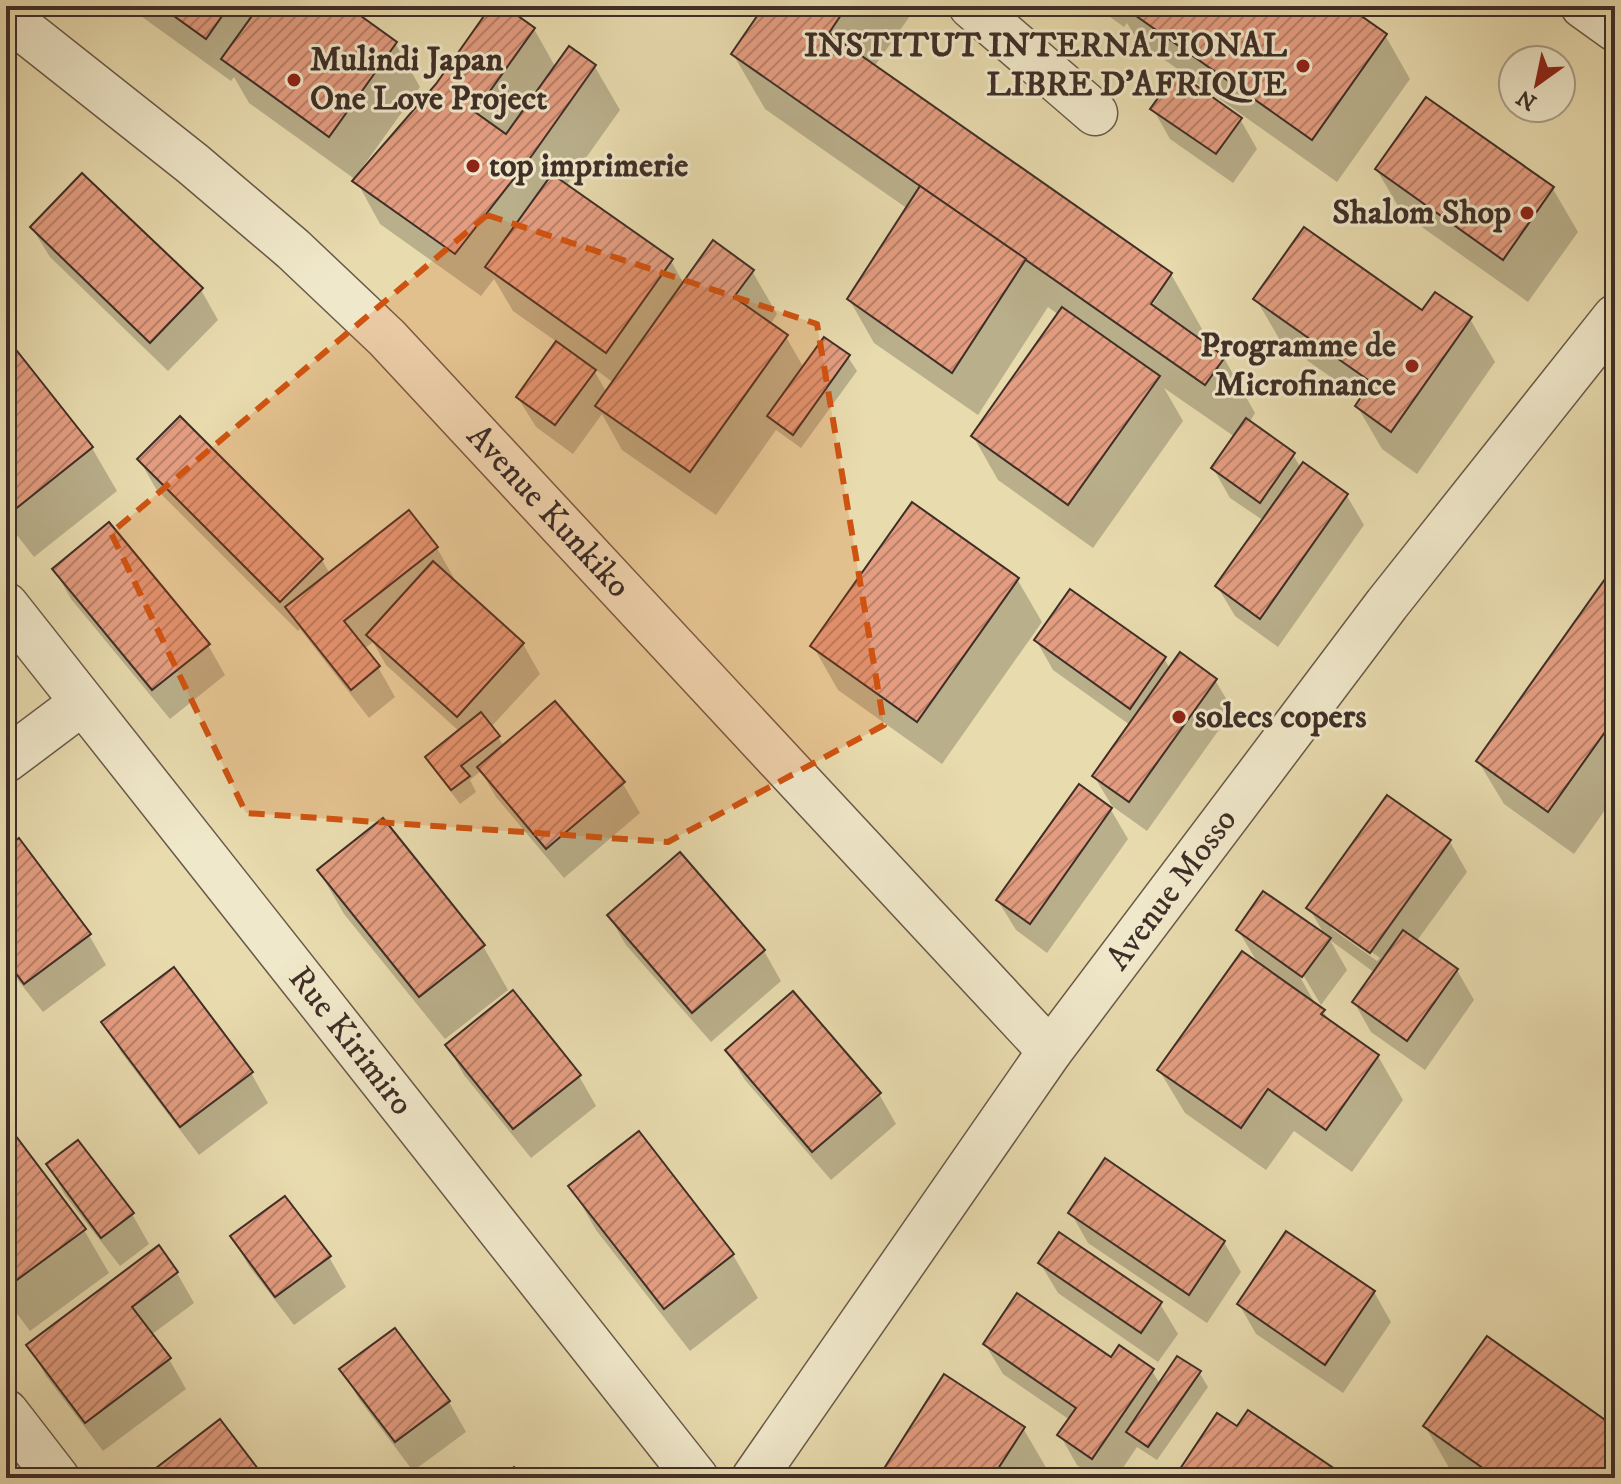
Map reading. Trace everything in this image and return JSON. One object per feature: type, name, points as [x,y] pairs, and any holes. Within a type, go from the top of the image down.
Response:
[{"type":"street","points":[[971,6],[1095,113]]},
{"type":"street","points":[[1583,6],[1615,29]]},
{"type":"street","name":"Avenue Kunkiko","points":[[6,16],[193,164],[293,249],[387,338],[1050,1051]]},
{"type":"street","name":"Avenue Mosso","points":[[754,1478],[1050,1051],[1387,604],[1615,317]]},
{"type":"street","name":"Rue Kirimiro","points":[[6,605],[696,1478]]},
{"type":"street","points":[[6,760],[82,703]]},
{"type":"street","points":[[6,1412],[57,1478]]},
{"type":"highlighted area","points":[[487,215],[817,324],[884,725],[668,842],[246,813],[111,533]]},
{"type":"building","points":[[160,6],[229,6],[206,39]]},
{"type":"building","points":[[259,6],[347,6],[397,42],[329,137],[221,59]]},
{"type":"building","points":[[491,6],[504,6],[535,28],[475,112],[506,134],[569,46],[596,65],[533,154],[455,254],[352,181],[436,84]]},
{"type":"building","points":[[764,6],[847,6],[829,33],[1172,273],[1151,304],[1225,357],[1205,385],[731,54]]},
{"type":"building","points":[[1122,6],[1347,6],[1387,34],[1312,140]]},
{"type":"building","points":[[1177,72],[1242,118],[1216,154],[1150,109]]},
{"type":"building","points":[[1426,97],[1554,187],[1503,260],[1375,169]]},
{"type":"building","points":[[82,173],[203,288],[150,343],[30,227]]},
{"type":"building","points":[[552,174],[673,259],[606,353],[485,267]]},
{"type":"building","points":[[920,186],[1026,259],[952,373],[847,299]]},
{"type":"building","points":[[1304,227],[1422,310],[1435,292],[1472,317],[1391,432],[1355,406],[1371,382],[1253,299]]},
{"type":"building","points":[[713,240],[754,270],[734,297],[788,335],[690,472],[595,406]]},
{"type":"building","points":[[1062,307],[1160,376],[1068,505],[971,436]]},
{"type":"building","points":[[6,337],[93,447],[8,515],[6,512]]},
{"type":"building","points":[[824,337],[850,355],[793,435],[767,416]]},
{"type":"building","points":[[556,341],[596,370],[555,425],[516,397]]},
{"type":"building","points":[[180,416],[323,559],[280,602],[137,459]]},
{"type":"building","points":[[1246,418],[1295,453],[1260,503],[1211,468]]},
{"type":"building","points":[[1303,462],[1348,494],[1260,619],[1215,586]]},
{"type":"building","points":[[912,502],[1019,578],[917,722],[810,646]]},
{"type":"building","points":[[409,510],[438,547],[344,621],[380,666],[351,690],[285,607]]},
{"type":"building","points":[[109,522],[210,644],[152,690],[52,569]]},
{"type":"building","points":[[433,561],[524,643],[457,717],[366,635]]},
{"type":"building","points":[[1615,565],[1615,718],[1548,812],[1476,761]]},
{"type":"building","points":[[1070,589],[1166,657],[1130,709],[1034,640]]},
{"type":"building","points":[[1180,652],[1217,679],[1129,802],[1092,776]]},
{"type":"building","points":[[555,701],[625,782],[546,849],[477,767]]},
{"type":"building","points":[[481,712],[500,736],[461,766],[470,776],[451,790],[425,757]]},
{"type":"building","points":[[1079,784],[1112,808],[1030,924],[996,900]]},
{"type":"building","points":[[1387,795],[1451,840],[1370,953],[1306,908]]},
{"type":"building","points":[[383,818],[485,945],[419,997],[317,870]]},
{"type":"building","points":[[19,838],[91,934],[24,984],[6,960],[6,848]]},
{"type":"building","points":[[680,852],[765,950],[692,1013],[607,915]]},
{"type":"building","points":[[1263,891],[1331,938],[1302,977],[1236,930]]},
{"type":"building","points":[[1403,930],[1458,969],[1407,1041],[1352,1002]]},
{"type":"building","points":[[1242,951],[1325,1010],[1321,1014],[1379,1055],[1326,1130],[1268,1089],[1241,1128],[1157,1070]]},
{"type":"building","points":[[174,967],[253,1072],[180,1127],[101,1022]]},
{"type":"building","points":[[513,990],[581,1075],[513,1129],[445,1045]]},
{"type":"building","points":[[793,991],[881,1093],[812,1152],[725,1050]]},
{"type":"building","points":[[6,1123],[86,1229],[6,1288]]},
{"type":"building","points":[[639,1131],[734,1254],[664,1309],[568,1186]]},
{"type":"building","points":[[78,1140],[134,1213],[101,1238],[46,1164]]},
{"type":"building","points":[[1105,1158],[1225,1241],[1189,1295],[1068,1213]]},
{"type":"building","points":[[285,1196],[331,1256],[275,1297],[230,1236]]},
{"type":"building","points":[[1286,1231],[1375,1291],[1325,1365],[1237,1304]]},
{"type":"building","points":[[1059,1232],[1162,1302],[1141,1333],[1038,1263]]},
{"type":"building","points":[[159,1245],[178,1272],[132,1307],[171,1358],[85,1423],[26,1345]]},
{"type":"building","points":[[1017,1293],[1111,1357],[1119,1345],[1154,1369],[1092,1459],[1057,1435],[1076,1408],[983,1344]]},
{"type":"building","points":[[395,1328],[450,1401],[395,1442],[339,1369]]},
{"type":"building","points":[[1487,1336],[1615,1427],[1615,1478],[1497,1478],[1423,1426]]},
{"type":"building","points":[[1177,1356],[1201,1371],[1148,1447],[1126,1432]]},
{"type":"building","points":[[944,1374],[1025,1427],[992,1478],[878,1478]]},
{"type":"building","points":[[1248,1410],[1335,1469],[1328,1478],[1174,1478],[1217,1413],[1237,1426]]},
{"type":"building","points":[[220,1419],[265,1478],[143,1478]]},
{"type":"building","points":[[514,1467],[523,1478],[499,1478]]},
{"type":"place","name":"INSTITUT INTERNATIONAL LIBRE D'AFRIQUE","points":[[1303,66]]},
{"type":"place","name":"Mulindi Japan One Love Project","points":[[294,80]]},
{"type":"place","name":"top imprimerie","points":[[473,166]]},
{"type":"place","name":"Shalom Shop","points":[[1527,213]]},
{"type":"place","name":"Programme de Microfinance","points":[[1412,366]]},
{"type":"place","name":"solecs copers","points":[[1179,717]]}]
